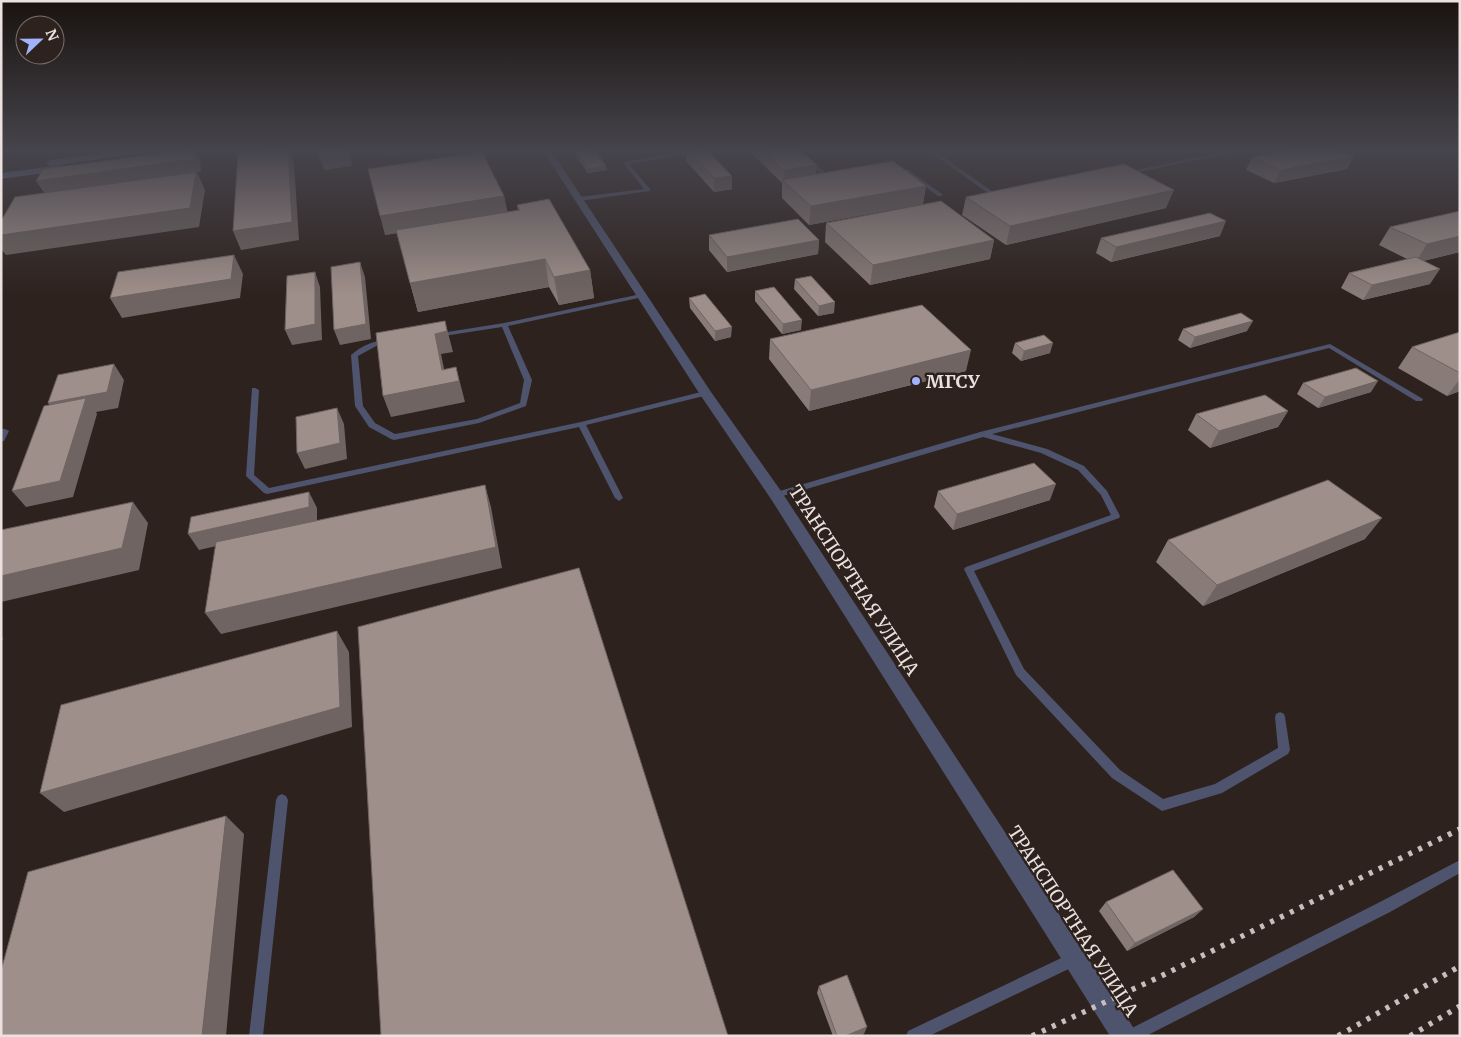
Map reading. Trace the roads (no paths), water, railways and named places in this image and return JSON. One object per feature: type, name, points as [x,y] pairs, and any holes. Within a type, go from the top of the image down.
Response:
[{"type":"street","name":"ТРАНСПОРТНАЯ УЛИЦА","points":[[578,199],[705,393],[776,495],[1124,1036]]},
{"type":"lane","points":[[578,199],[590,197]]},
{"type":"lane","points":[[426,336],[504,325],[641,296]]},
{"type":"lane","points":[[396,340],[376,343],[354,355],[359,406],[372,425],[394,437],[479,421],[523,404],[528,380],[504,325]]},
{"type":"lane","points":[[776,495],[983,434],[1330,346],[1419,399]]},
{"type":"lane","points":[[255,390],[250,476],[267,491],[581,424],[705,393]]},
{"type":"lane","points":[[581,424],[619,498]]},
{"type":"lane","points":[[983,434],[1044,451],[1081,468],[1104,493],[1116,516],[969,569],[1020,672],[1116,774],[1162,805],[1218,789],[1284,750],[1280,717]]},
{"type":"lane","points":[[256,1036],[282,800]]},
{"type":"lane","points":[[1131,1036],[1460,866]]},
{"type":"lane","points":[[913,1036],[1074,959]]},
{"type":"railway","points":[[1032,1036],[1155,979],[1460,829]]},
{"type":"railway","points":[[1338,1036],[1460,966]]},
{"type":"railway","points":[[1410,1036],[1460,1006]]},
{"type":"place","name":"МГСУ","points":[[916,381]]}]
